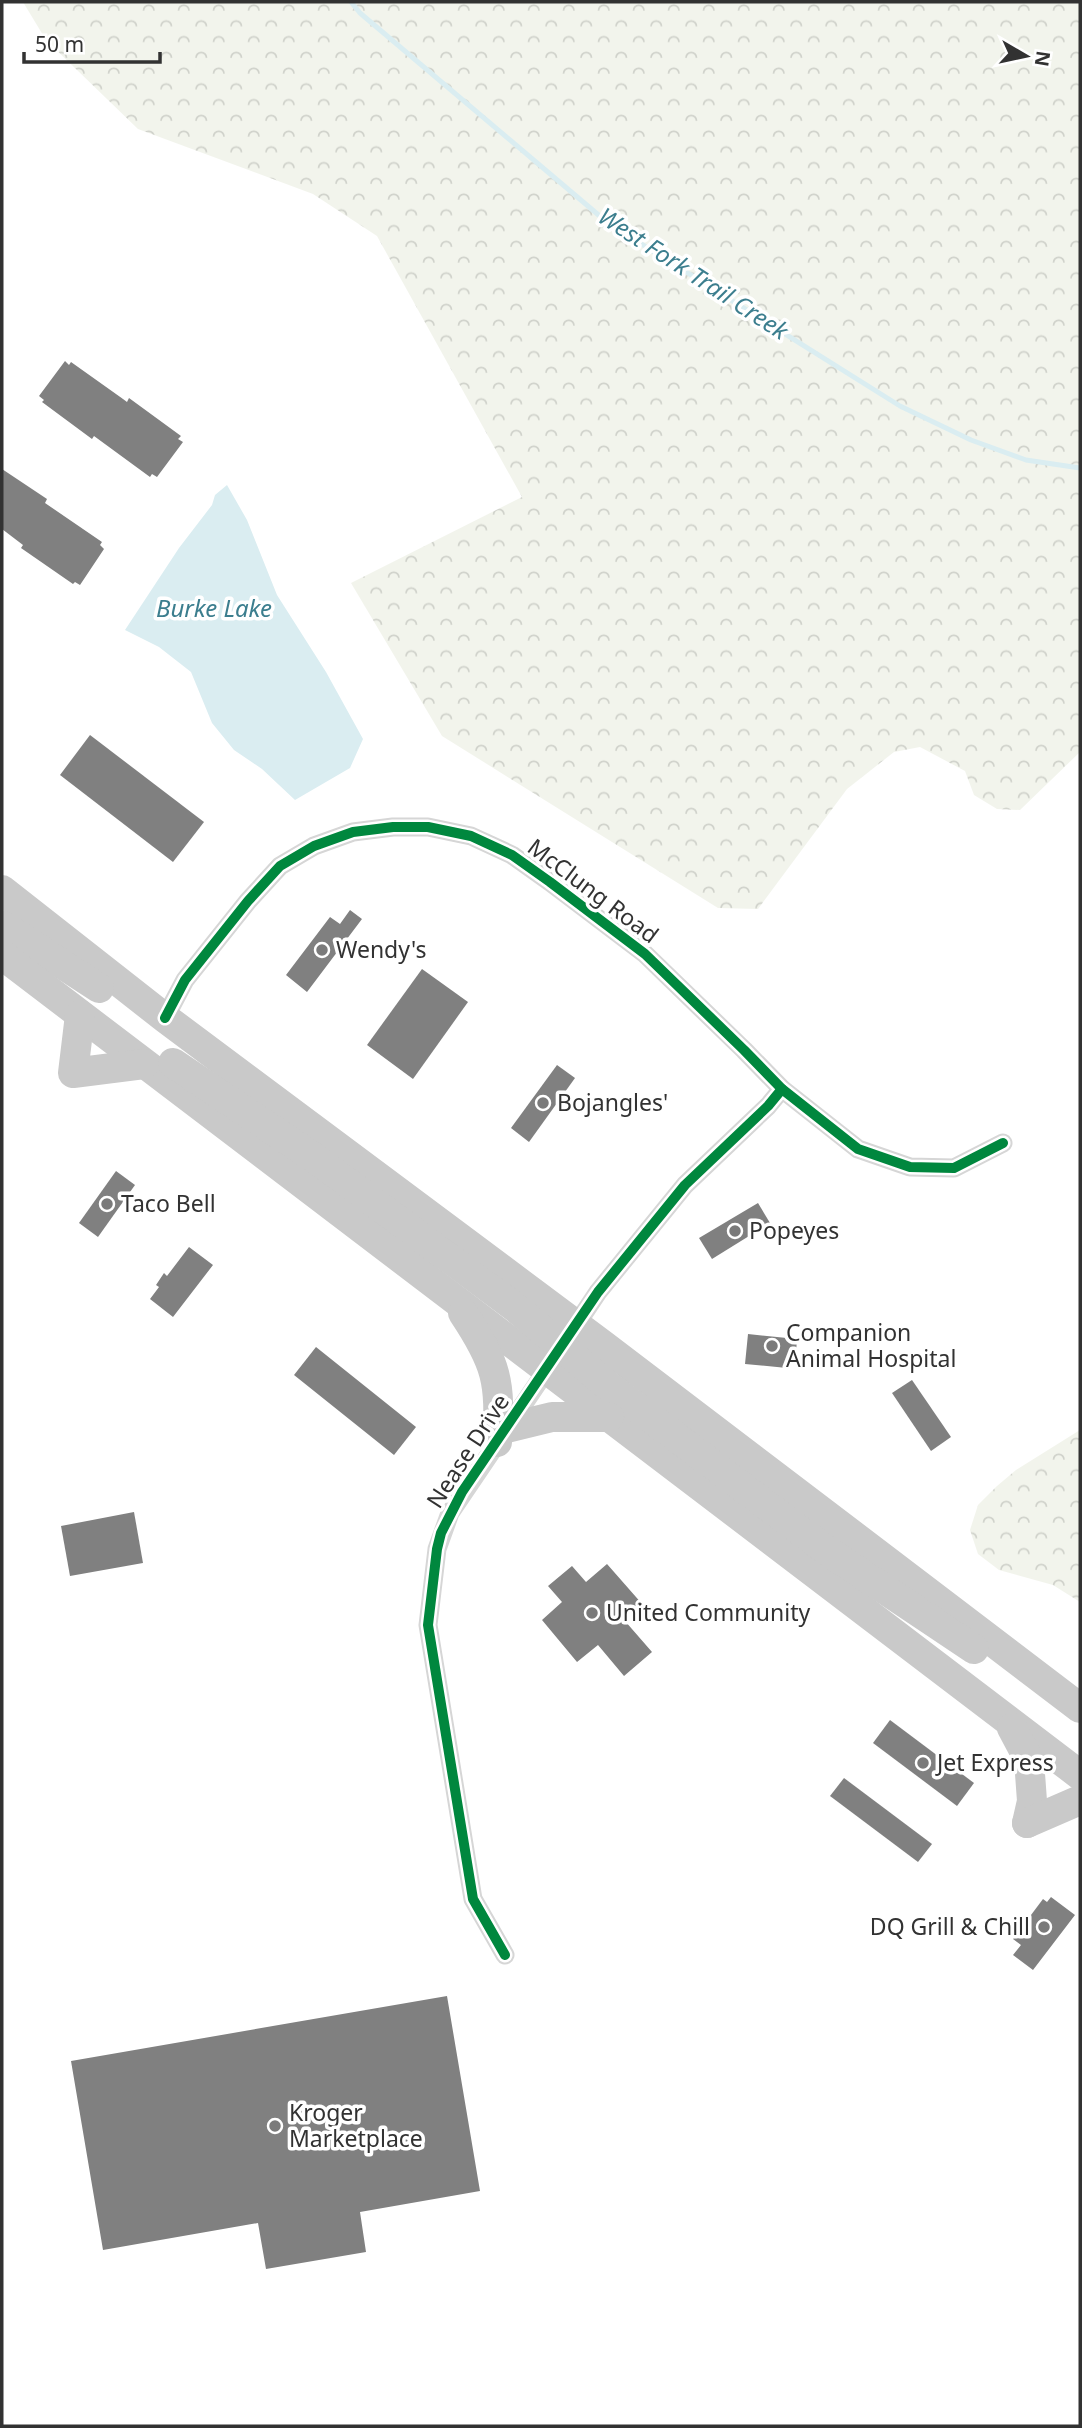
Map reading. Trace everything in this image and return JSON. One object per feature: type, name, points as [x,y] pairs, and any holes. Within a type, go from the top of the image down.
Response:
[{"type":"main road","points":[[2,890],[165,1018],[561,1347],[1080,1709]]},
{"type":"main road","points":[[2,925],[131,1009],[165,1018]]},
{"type":"main road","points":[[2,955],[453,1298],[561,1347]]},
{"type":"main road","points":[[91,1024],[73,1073],[144,1064]]},
{"type":"main road","points":[[91,1024],[150,1048],[258,1119],[516,1308],[561,1347],[609,1417],[1080,1775]]},
{"type":"main road","points":[[453,1298],[494,1367],[502,1435],[552,1417],[609,1417]]},
{"type":"main road","points":[[1006,1719],[1029,1760],[1032,1801],[1027,1823],[1080,1800]]},
{"type":"street","name":"McClung Road","points":[[165,1018],[185,980],[233,919],[280,866],[314,846],[353,832],[393,827],[428,827],[471,836],[512,855],[550,882],[645,954],[782,1089],[858,1149],[910,1167],[954,1168],[1003,1143]]},
{"type":"street","name":"Nease Drive","points":[[505,1955],[473,1899],[428,1625],[441,1534],[462,1492],[598,1292],[685,1185],[782,1089]]},
{"type":"green space","points":[[23,2],[1080,2],[1080,752],[1020,810],[997,809],[974,795],[965,771],[920,747],[894,752],[847,789],[758,909],[718,908],[442,736],[351,583],[522,497],[377,236],[313,194],[138,129],[46,40]]},
{"type":"green space","points":[[1080,1430],[1080,1602],[1053,1585],[999,1570],[978,1554],[970,1530],[978,1505],[997,1486],[1016,1470]]},
{"type":"water","name":"Burke Lake","points":[[227,485],[247,520],[277,595],[326,672],[363,739],[350,768],[295,800],[262,769],[234,750],[212,723],[191,672],[159,647],[125,630],[179,548],[212,505],[215,495]]},
{"type":"building","points":[[65,361],[69,365],[71,362],[127,402],[129,398],[181,436],[178,439],[183,442],[157,477],[152,474],[150,477],[42,402],[44,400],[39,396]]},
{"type":"building","points":[[2,469],[47,499],[45,503],[102,542],[100,545],[104,549],[80,585],[75,582],[73,584],[21,548],[23,545],[2,529]]},
{"type":"building","points":[[90,735],[204,822],[173,862],[60,775]]},
{"type":"building","name":"Wendy's","points":[[350,910],[362,919],[307,992],[286,975],[330,917],[340,924]]},
{"type":"building","points":[[422,969],[468,1002],[413,1079],[367,1045]]},
{"type":"building","name":"Bojangles'","points":[[557,1065],[575,1078],[529,1142],[511,1128]]},
{"type":"building","name":"Taco Bell","points":[[116,1171],[135,1185],[98,1237],[79,1223]]},
{"type":"building","name":"Popeyes","points":[[758,1203],[770,1223],[712,1259],[699,1238]]},
{"type":"building","points":[[189,1247],[213,1265],[173,1317],[150,1299],[159,1287],[156,1285],[164,1273],[167,1276]]},
{"type":"building","name":"Companion Animal Hospital","points":[[748,1334],[797,1339],[796,1353],[789,1352],[787,1368],[745,1364]]},
{"type":"building","points":[[316,1347],[416,1427],[394,1455],[294,1375]]},
{"type":"building","points":[[912,1380],[951,1437],[931,1451],[892,1393]]},
{"type":"building","points":[[134,1512],[143,1563],[70,1576],[61,1526]]},
{"type":"building","name":"United Community","points":[[607,1564],[643,1605],[625,1621],[652,1652],[624,1676],[598,1645],[577,1662],[542,1620],[562,1602],[548,1586],[572,1566],[586,1582]]},
{"type":"building","name":"Jet Express","points":[[890,1720],[974,1783],[957,1806],[873,1743]]},
{"type":"building","points":[[844,1778],[932,1844],[918,1862],[830,1796]]},
{"type":"building","name":"DQ Grill & Chill","points":[[1051,1897],[1075,1915],[1033,1970],[1013,1955],[1021,1945],[1013,1939],[1043,1899],[1047,1902]]},
{"type":"building","name":"Kroger Marketplace","points":[[447,1996],[480,2191],[360,2212],[366,2252],[266,2269],[258,2223],[103,2250],[71,2061]]},
{"type":"waterway","name":"West Fork Trail Creek","points":[[351,2],[360,13],[608,223],[900,406],[971,440],[1026,460],[1080,468]]},
{"type":"cycle path","points":[[165,1018],[185,980],[248,901],[280,866],[314,846],[353,832],[393,827],[428,827],[471,836],[512,855],[550,882],[645,954],[782,1089],[858,1149],[910,1167],[954,1168],[1003,1143]]},
{"type":"cycle path","points":[[505,1955],[473,1899],[428,1625],[441,1533],[462,1492],[598,1292],[685,1185],[768,1106],[782,1089]]},
{"type":"place","name":"Wendy's","points":[[322,950]]},
{"type":"place","name":"Bojangles'","points":[[543,1103]]},
{"type":"place","name":"Taco Bell","points":[[107,1204]]},
{"type":"place","name":"Popeyes","points":[[735,1231]]},
{"type":"place","name":"Companion Animal Hospital","points":[[772,1346]]},
{"type":"place","name":"United Community","points":[[592,1613]]},
{"type":"place","name":"Jet Express","points":[[923,1763]]},
{"type":"place","name":"DQ Grill & Chill","points":[[1044,1927]]},
{"type":"place","name":"Kroger Marketplace","points":[[275,2126]]}]
